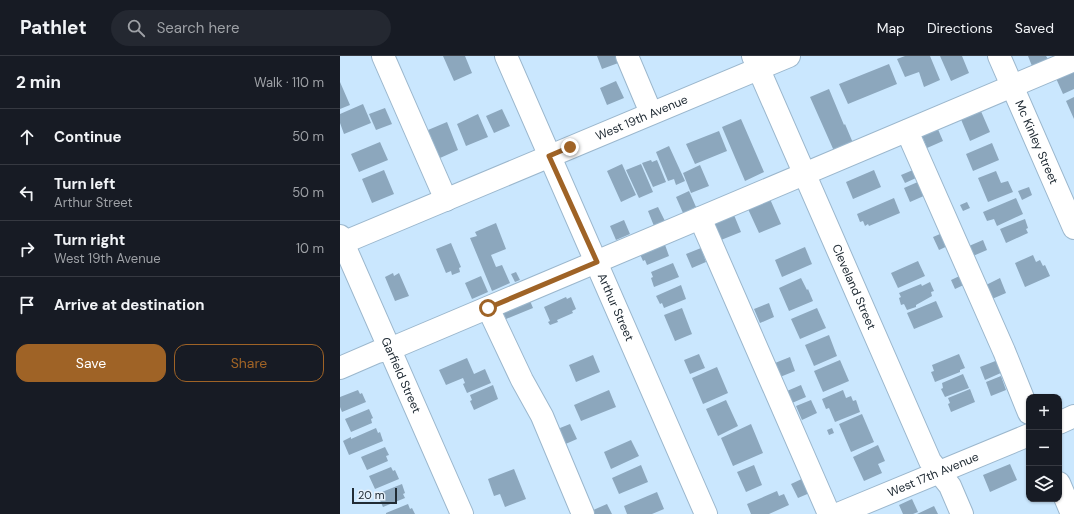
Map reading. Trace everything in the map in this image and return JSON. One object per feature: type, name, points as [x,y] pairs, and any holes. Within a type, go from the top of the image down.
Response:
[{"type":"street","points":[[383,56],[446,200]]},
{"type":"street","name":"Arthur Street","points":[[506,56],[706,514]]},
{"type":"street","points":[[627,56],[651,114]]},
{"type":"street","name":"West 19th Avenue","points":[[341,241],[446,200],[651,114],[756,62],[789,56]]},
{"type":"street","name":"Mc Kinley Street","points":[[999,56],[1074,228]]},
{"type":"street","points":[[340,368],[488,308],[1074,60]]},
{"type":"street","name":"Cleveland Street","points":[[756,62],[930,461],[938,473],[950,486],[962,514]]},
{"type":"street","points":[[907,131],[1004,351],[1026,406]]},
{"type":"street","points":[[700,218],[842,513]]},
{"type":"street","name":"Garfield Street","points":[[341,241],[462,514]]},
{"type":"street","points":[[488,308],[522,380],[542,416],[583,514]]},
{"type":"street","points":[[1062,421],[1074,416]]},
{"type":"street","name":"West 17th Avenue","points":[[842,513],[1026,436]]},
{"type":"street","points":[[1062,490],[1072,514]]},
{"type":"building","points":[[443,56],[465,56],[472,73],[454,81]]},
{"type":"building","points":[[597,56],[618,56],[621,62],[602,69]]},
{"type":"building","points":[[905,56],[930,56],[940,80],[924,87],[919,72],[905,77],[897,59]]},
{"type":"building","points":[[940,56],[962,56],[969,73],[951,81]]},
{"type":"building","points":[[1028,56],[1046,56],[1048,59],[1032,66]]},
{"type":"building","points":[[889,64],[897,84],[848,104],[839,84]]},
{"type":"building","points":[[1074,68],[1074,89],[1063,94],[1055,76]]},
{"type":"building","points":[[616,81],[624,98],[607,105],[600,88]]},
{"type":"building","points":[[340,82],[350,105],[340,109]]},
{"type":"building","points":[[829,89],[853,143],[834,151],[810,97]]},
{"type":"building","points":[[1074,97],[1074,119],[1066,101]]},
{"type":"building","points":[[363,104],[371,123],[344,134],[340,123],[340,114]]},
{"type":"building","points":[[385,108],[392,124],[376,130],[369,114]]},
{"type":"building","points":[[502,109],[510,126],[494,133],[486,116]]},
{"type":"building","points":[[980,109],[990,132],[970,141],[960,117]]},
{"type":"building","points":[[478,114],[488,137],[466,146],[457,124]]},
{"type":"building","points":[[741,119],[764,172],[745,181],[722,127]]},
{"type":"building","points":[[447,122],[458,150],[440,158],[428,130]]},
{"type":"building","points":[[937,127],[943,141],[927,148],[921,133]]},
{"type":"building","points":[[719,131],[727,151],[695,164],[686,144]]},
{"type":"building","points":[[380,142],[388,160],[359,172],[351,154]]},
{"type":"building","points":[[992,143],[999,160],[973,171],[966,154]]},
{"type":"building","points":[[669,146],[685,181],[676,185],[674,179],[668,181],[656,152]]},
{"type":"building","points":[[651,160],[652,162],[657,160],[666,182],[653,187],[642,163]]},
{"type":"building","points":[[622,164],[636,195],[621,202],[607,171]]},
{"type":"building","points":[[641,164],[653,192],[639,198],[626,170]]},
{"type":"building","points":[[700,165],[709,186],[691,193],[683,173]]},
{"type":"building","points":[[384,170],[394,194],[372,203],[362,179]]},
{"type":"building","points":[[874,170],[881,187],[853,199],[846,182]]},
{"type":"building","points":[[913,170],[916,178],[905,183],[901,175]]},
{"type":"building","points":[[996,171],[1001,183],[1008,181],[1013,192],[988,202],[978,178]]},
{"type":"building","points":[[920,181],[926,195],[910,202],[904,188]]},
{"type":"building","points":[[1029,187],[1032,195],[1022,200],[1018,191]]},
{"type":"building","points":[[689,191],[696,207],[683,213],[676,197]]},
{"type":"building","points":[[894,198],[900,213],[869,226],[868,224],[865,226],[863,221],[860,222],[857,214]]},
{"type":"building","points":[[1016,198],[1023,214],[997,226],[994,219],[987,221],[983,212]]},
{"type":"building","points":[[770,199],[781,224],[759,233],[748,209]]},
{"type":"building","points":[[967,202],[970,208],[963,211],[960,205]]},
{"type":"building","points":[[658,207],[665,221],[654,226],[648,211]]},
{"type":"building","points":[[734,215],[741,232],[721,240],[714,223]]},
{"type":"building","points":[[1025,219],[1028,233],[1006,243],[1000,229]]},
{"type":"building","points":[[624,220],[630,234],[616,240],[610,226]]},
{"type":"building","points":[[496,223],[506,249],[491,255],[496,267],[502,265],[510,283],[492,291],[470,238],[477,236],[475,232]]},
{"type":"building","points":[[947,231],[952,244],[939,250],[933,237]]},
{"type":"building","points":[[983,240],[987,250],[973,256],[969,246]]},
{"type":"building","points":[[664,242],[669,256],[647,265],[645,260],[643,261],[639,252]]},
{"type":"building","points":[[451,243],[461,267],[459,268],[460,272],[452,275],[451,271],[446,273],[436,249]]},
{"type":"building","points":[[805,247],[812,264],[782,277],[775,260]]},
{"type":"building","points":[[701,248],[706,262],[692,268],[686,254]]},
{"type":"building","points":[[1033,255],[1036,262],[1040,260],[1043,266],[1045,265],[1050,276],[1025,287],[1015,263]]},
{"type":"building","points":[[918,261],[925,276],[898,288],[891,273]]},
{"type":"building","points":[[673,263],[679,277],[654,287],[651,272]]},
{"type":"building","points":[[516,272],[520,280],[515,282],[511,274]]},
{"type":"building","points":[[393,273],[394,276],[399,273],[409,296],[395,301],[385,277]]},
{"type":"building","points":[[966,273],[970,282],[955,289],[951,280]]},
{"type":"building","points":[[481,276],[488,292],[472,299],[465,283]]},
{"type":"building","points":[[801,278],[813,301],[789,311],[779,288]]},
{"type":"building","points":[[1000,278],[1006,293],[992,299],[986,285]]},
{"type":"building","points":[[930,282],[934,291],[931,292],[932,296],[916,305],[916,307],[907,310],[904,304],[901,305],[899,298],[901,297],[899,293]]},
{"type":"building","points":[[681,285],[686,299],[664,308],[656,296]]},
{"type":"building","points":[[528,296],[533,308],[506,319],[501,307]]},
{"type":"building","points":[[566,297],[567,299],[571,297],[576,309],[572,311],[573,313],[550,325],[548,322],[550,321],[544,307]]},
{"type":"building","points":[[936,301],[943,317],[914,329],[907,313]]},
{"type":"building","points":[[769,303],[774,317],[760,323],[754,309]]},
{"type":"building","points":[[682,308],[692,334],[675,341],[664,315]]},
{"type":"building","points":[[817,308],[826,328],[800,339],[791,319]]},
{"type":"building","points":[[829,335],[837,356],[814,366],[805,345]]},
{"type":"building","points":[[699,354],[705,368],[690,374],[684,360]]},
{"type":"building","points":[[959,354],[965,368],[960,370],[960,372],[935,382],[931,372],[934,371],[932,365]]},
{"type":"building","points":[[593,355],[600,372],[576,382],[569,365]]},
{"type":"building","points":[[790,357],[795,371],[780,377],[775,363]]},
{"type":"building","points":[[467,358],[474,374],[485,369],[491,383],[467,393],[463,384],[465,383],[463,378],[446,385],[439,370]]},
{"type":"building","points":[[840,360],[849,381],[823,392],[814,371]]},
{"type":"building","points":[[998,360],[1003,372],[985,380],[980,367]]},
{"type":"building","points":[[717,367],[728,393],[703,404],[692,378]]},
{"type":"building","points":[[963,374],[969,388],[945,397],[941,389],[943,388],[942,383]]},
{"type":"building","points":[[1001,376],[1006,390],[991,396],[986,382]]},
{"type":"building","points":[[493,385],[498,399],[474,410],[470,401],[472,400],[470,395]]},
{"type":"building","points":[[801,385],[806,397],[792,403],[787,391]]},
{"type":"building","points":[[970,389],[975,402],[951,412],[948,404],[950,403],[948,398]]},
{"type":"building","points":[[358,390],[360,394],[362,393],[366,402],[342,412],[340,407],[340,397]]},
{"type":"building","points":[[609,390],[616,407],[581,421],[574,405]]},
{"type":"building","points":[[843,390],[846,398],[851,396],[853,401],[856,400],[860,412],[835,422],[829,408],[826,409],[822,399]]},
{"type":"building","points":[[726,400],[738,426],[718,436],[706,409]]},
{"type":"building","points":[[811,400],[817,413],[802,420],[796,406]]},
{"type":"building","points":[[369,409],[373,418],[371,419],[372,423],[351,432],[345,419]]},
{"type":"building","points":[[862,414],[874,442],[851,452],[839,424]]},
{"type":"building","points":[[570,424],[577,439],[561,446],[555,430]]},
{"type":"building","points":[[751,424],[763,453],[733,466],[721,438]]},
{"type":"building","points":[[376,428],[378,433],[380,432],[383,441],[349,455],[343,441]]},
{"type":"building","points":[[832,428],[834,433],[829,435],[827,430]]},
{"type":"building","points":[[631,440],[639,456],[611,469],[604,452]]},
{"type":"building","points":[[878,445],[885,461],[878,464],[882,473],[864,481],[853,457]]},
{"type":"building","points":[[385,447],[389,455],[386,456],[388,461],[367,470],[361,457]]},
{"type":"building","points":[[1010,464],[1017,480],[990,492],[983,475]]},
{"type":"building","points":[[641,465],[648,482],[619,494],[612,478]]},
{"type":"building","points":[[754,465],[762,485],[746,492],[737,472]]},
{"type":"building","points":[[391,467],[393,471],[395,470],[399,479],[375,489],[369,476]]},
{"type":"building","points":[[514,469],[526,499],[505,507],[500,494],[494,496],[488,479]]},
{"type":"building","points":[[806,477],[812,492],[798,498],[791,484]]},
{"type":"building","points":[[402,484],[405,498],[383,507],[377,494]]},
{"type":"building","points":[[777,491],[779,496],[784,494],[789,505],[769,514],[751,514],[747,504]]},
{"type":"building","points":[[657,492],[664,509],[652,514],[627,514],[624,506]]},
{"type":"building","points":[[912,499],[918,512],[913,514],[903,514],[899,505]]},
{"type":"building","points":[[408,504],[410,509],[412,508],[415,514],[386,514],[386,513]]},
{"type":"building","points":[[607,504],[612,514],[592,514],[591,511]]},
{"type":"building","points":[[934,506],[938,514],[917,514]]},
{"type":"route","points":[[488,308],[597,262],[549,156],[570,147]]}]
